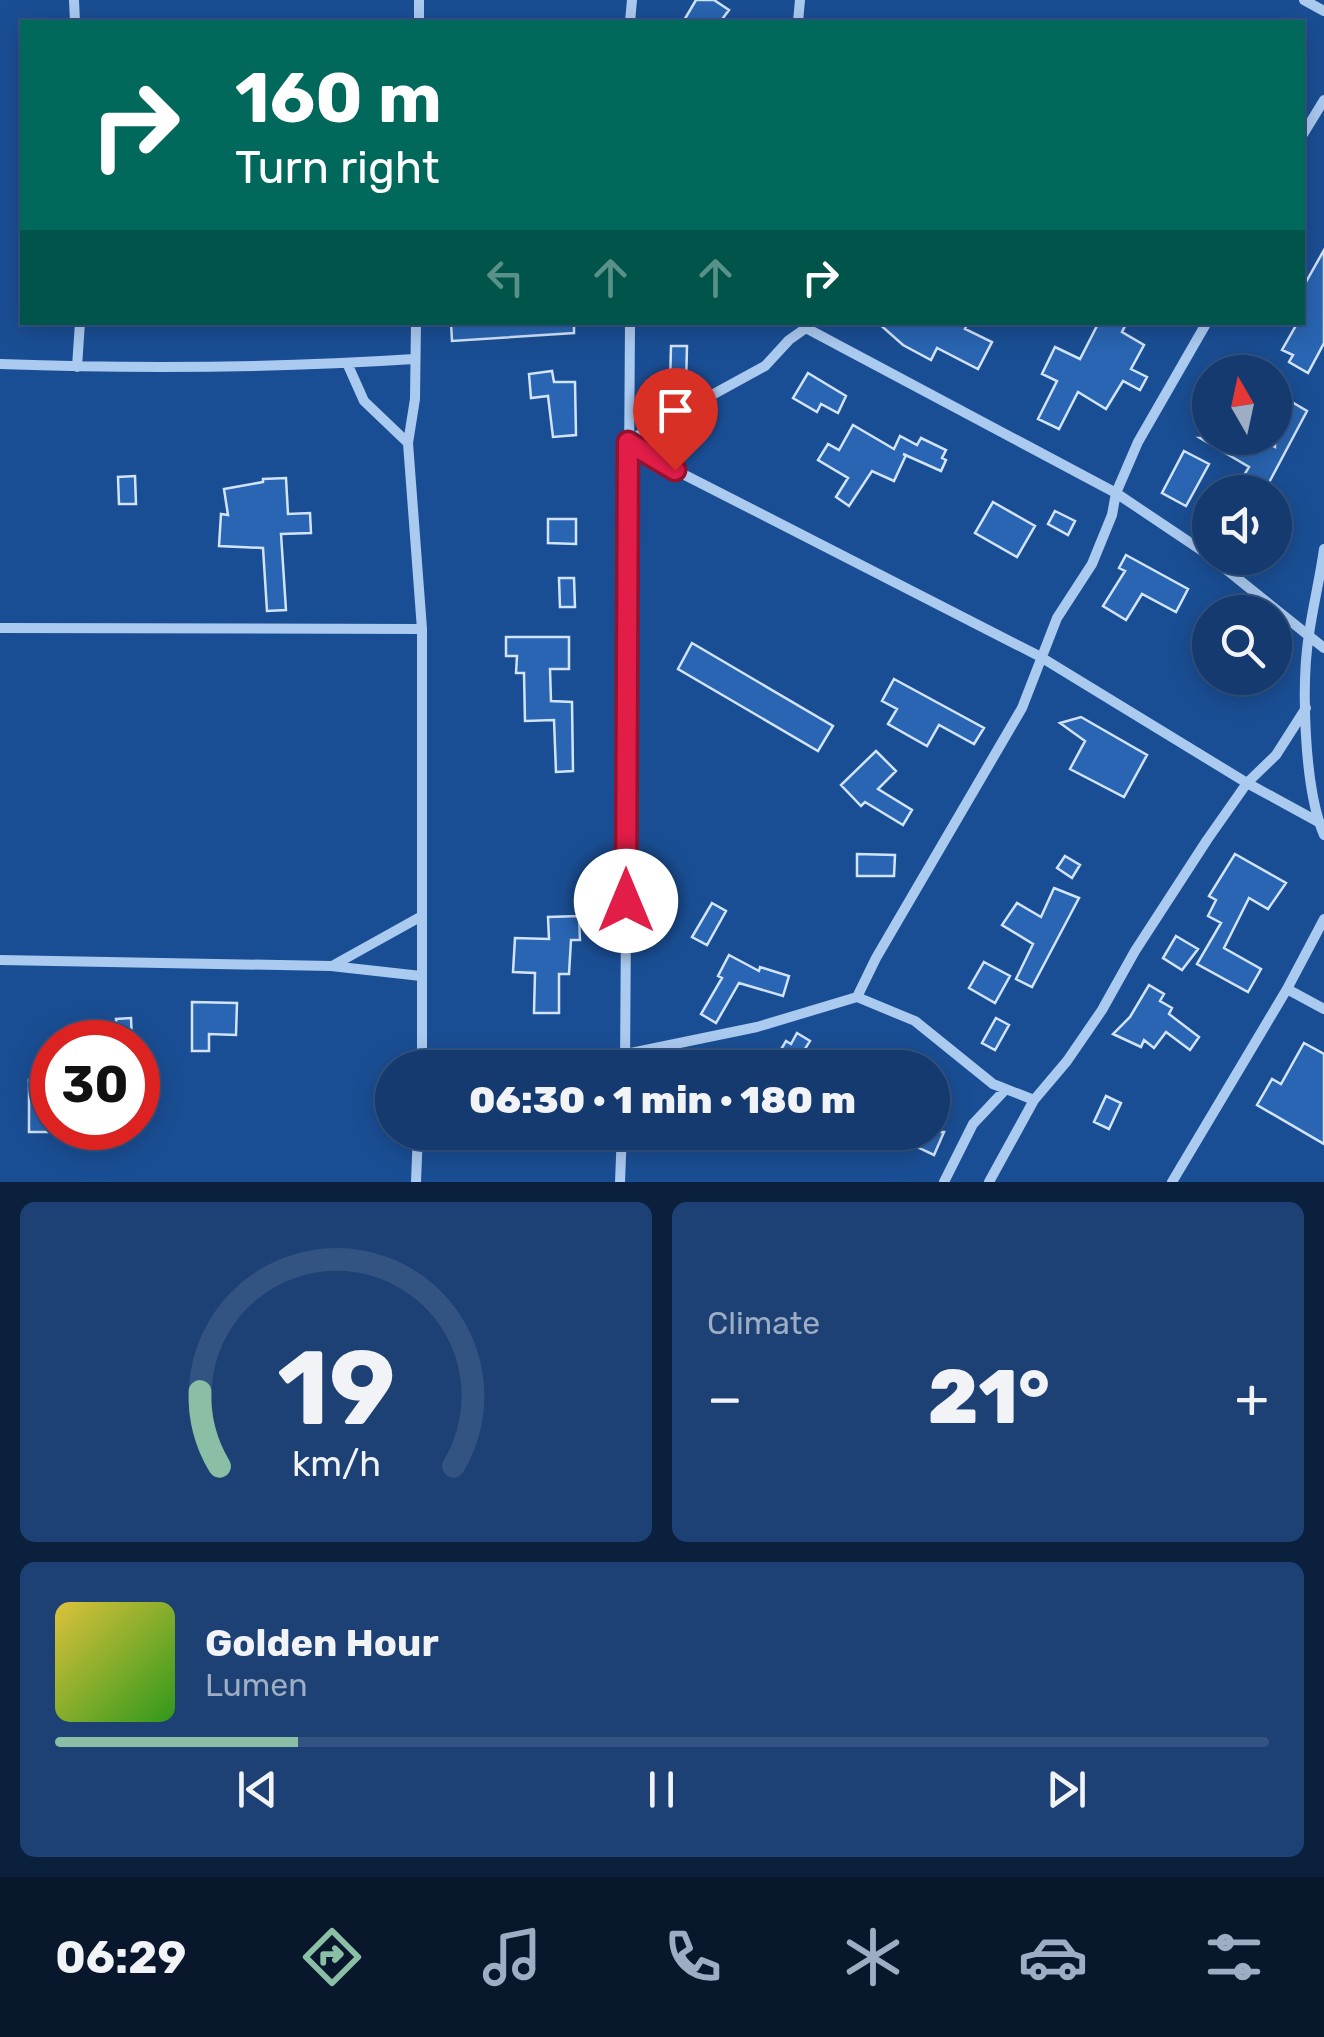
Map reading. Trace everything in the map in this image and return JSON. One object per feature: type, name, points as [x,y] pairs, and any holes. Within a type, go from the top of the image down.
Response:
[{"type":"street","points":[[1304,0],[1324,11]]},
{"type":"street","points":[[1305,131],[1324,100]]},
{"type":"street","points":[[77,366],[80,325]]},
{"type":"street","points":[[416,325],[415,398],[408,443],[422,629],[422,1050]]},
{"type":"street","points":[[626,1050],[630,325]]},
{"type":"street","points":[[628,442],[766,366],[806,325],[1116,494],[1192,544]]},
{"type":"street","points":[[857,997],[1022,708],[1057,618],[1092,564],[1138,442],[1205,325]]},
{"type":"street","points":[[0,364],[347,363],[414,359]]},
{"type":"street","points":[[347,363],[364,401],[408,443]]},
{"type":"street","points":[[628,442],[675,470],[1040,656],[1247,784],[1321,824]]},
{"type":"street","points":[[1324,549],[1308,637],[1306,708],[1309,758],[1324,835]]},
{"type":"street","points":[[1233,575],[1324,648]]},
{"type":"street","points":[[0,628],[422,629]]},
{"type":"street","points":[[989,1182],[1034,1100],[1102,1010],[1135,951],[1247,784],[1276,756],[1306,708]]},
{"type":"street","points":[[331,966],[420,917]]},
{"type":"street","points":[[1172,1182],[1324,919]]},
{"type":"street","points":[[0,960],[331,966],[420,976]]},
{"type":"street","points":[[1287,989],[1324,1009]]},
{"type":"street","points":[[645,1050],[757,1027],[857,997],[915,1021],[1004,1090],[1034,1100]]},
{"type":"street","points":[[944,1182],[972,1124],[1004,1090]]},
{"type":"street","points":[[416,1182],[417,1150]]},
{"type":"street","points":[[620,1182],[621,1150]]},
{"type":"building","points":[[696,0],[714,0],[729,10],[722,20],[684,20]]},
{"type":"building","points":[[1324,250],[1324,343],[1308,373],[1292,364],[1293,355],[1282,350],[1296,325],[1305,325],[1305,284]]},
{"type":"building","points":[[451,325],[574,325],[574,333],[452,341]]},
{"type":"building","points":[[880,325],[967,325],[965,329],[992,342],[978,369],[937,348],[931,360],[903,345]]},
{"type":"building","points":[[1097,325],[1126,325],[1122,332],[1144,345],[1131,369],[1147,377],[1140,390],[1123,381],[1106,409],[1078,392],[1059,429],[1038,419],[1057,381],[1042,374],[1055,347],[1080,359]]},
{"type":"building","points":[[671,346],[687,346],[686,385],[670,385]]},
{"type":"building","points":[[552,371],[554,382],[575,382],[576,435],[553,437],[548,396],[531,398],[529,374]]},
{"type":"building","points":[[808,373],[846,396],[838,413],[821,404],[817,412],[793,398]]},
{"type":"building","points":[[1292,402],[1307,411],[1292,439]]},
{"type":"building","points":[[853,425],[894,449],[900,436],[917,445],[921,438],[946,450],[942,458],[946,460],[941,471],[906,455],[894,481],[872,471],[849,506],[836,497],[848,478],[818,460],[828,444],[839,450]]},
{"type":"building","points":[[1184,451],[1209,464],[1203,475],[1192,475],[1192,495],[1186,506],[1162,493]]},
{"type":"building","points":[[1229,455],[1284,455],[1273,475],[1244,475],[1249,467]]},
{"type":"building","points":[[135,476],[136,504],[119,504],[118,477]]},
{"type":"building","points":[[286,478],[288,514],[310,513],[311,533],[281,534],[286,610],[267,611],[263,548],[219,546],[221,514],[228,515],[224,489],[263,479]]},
{"type":"building","points":[[993,502],[1035,526],[1017,557],[975,533]]},
{"type":"building","points":[[1055,511],[1075,521],[1068,535],[1048,524]]},
{"type":"building","points":[[548,519],[576,519],[576,544],[548,543]]},
{"type":"building","points":[[1126,555],[1188,589],[1176,612],[1142,594],[1126,620],[1103,606],[1125,571],[1119,568]]},
{"type":"building","points":[[559,578],[574,578],[575,607],[560,607]]},
{"type":"building","points":[[506,637],[569,637],[569,669],[550,669],[551,701],[572,702],[573,771],[556,772],[554,720],[525,721],[524,673],[516,673],[517,656],[506,656]]},
{"type":"building","points":[[692,643],[833,726],[818,751],[678,669]]},
{"type":"building","points":[[894,679],[984,728],[974,744],[939,725],[927,746],[888,724],[897,709],[882,701]]},
{"type":"building","points":[[1081,717],[1147,755],[1124,797],[1070,769],[1085,741],[1060,723]]},
{"type":"building","points":[[876,751],[896,771],[878,789],[912,810],[903,825],[865,802],[861,806],[841,785]]},
{"type":"building","points":[[857,854],[895,855],[894,876],[857,876]]},
{"type":"building","points":[[1235,854],[1286,883],[1268,909],[1249,898],[1224,948],[1261,969],[1248,992],[1197,964],[1221,923],[1208,916],[1216,900],[1209,896]]},
{"type":"building","points":[[1065,856],[1080,865],[1072,878],[1057,868]]},
{"type":"building","points":[[1054,888],[1079,898],[1032,987],[1016,979],[1033,944],[1002,925],[1017,903],[1041,917]]},
{"type":"building","points":[[712,903],[726,911],[707,945],[692,937]]},
{"type":"building","points":[[579,916],[580,940],[571,940],[569,974],[559,974],[559,1013],[534,1013],[535,973],[513,972],[515,938],[549,939],[548,917]]},
{"type":"building","points":[[1176,936],[1198,949],[1182,970],[1163,958]]},
{"type":"building","points":[[729,955],[759,971],[760,967],[789,976],[783,996],[739,983],[716,1023],[701,1014],[722,978],[718,976]]},
{"type":"building","points":[[984,962],[1010,976],[995,1003],[969,988]]},
{"type":"building","points":[[1149,985],[1164,994],[1160,1001],[1172,1008],[1169,1014],[1199,1037],[1190,1050],[1166,1032],[1154,1048],[1144,1040],[1141,1047],[1113,1034],[1130,1017]]},
{"type":"building","points":[[192,1002],[237,1003],[236,1035],[209,1034],[209,1051],[192,1051]]},
{"type":"building","points":[[996,1018],[1009,1025],[995,1050],[982,1043]]},
{"type":"building","points":[[797,1033],[810,1041],[804,1050],[781,1050],[786,1041],[791,1044]]},
{"type":"building","points":[[1304,1043],[1324,1054],[1324,1144],[1257,1105],[1272,1079],[1281,1084]]},
{"type":"building","points":[[1106,1096],[1121,1103],[1109,1129],[1094,1122]]},
{"type":"route","points":[[626,901],[628,442],[675,470]]}]
